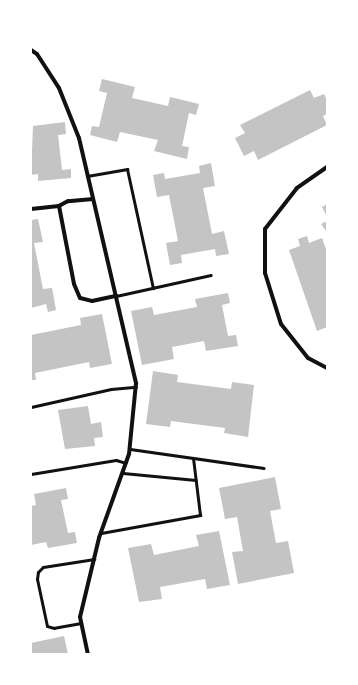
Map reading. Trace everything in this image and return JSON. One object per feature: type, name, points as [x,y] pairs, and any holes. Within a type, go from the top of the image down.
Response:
[{"type":"street","points":[[31,50],[37,54],[59,88],[78,138],[136,387],[130,448],[123,473],[101,533],[80,617],[88,654]]},
{"type":"street","points":[[327,167],[297,188],[265,229],[265,273],[281,324],[308,358],[327,368]]},
{"type":"street","points":[[31,209],[59,206],[68,201],[93,199]]},
{"type":"street","points":[[59,206],[74,284],[80,298],[92,301],[116,296]]},
{"type":"lane","points":[[87,176],[127,169],[153,288]]},
{"type":"lane","points":[[116,296],[211,275]]},
{"type":"lane","points":[[31,407],[111,389],[136,387]]},
{"type":"lane","points":[[130,448],[264,468]]},
{"type":"lane","points":[[101,533],[200,515],[193,458]]},
{"type":"lane","points":[[31,474],[116,460],[126,463]]},
{"type":"lane","points":[[123,473],[196,480]]},
{"type":"lane","points":[[81,623],[54,628],[47,626],[37,579],[38,572],[43,568],[94,559]]},
{"type":"building","points":[[102,79],[135,87],[132,98],[168,106],[170,97],[199,104],[196,115],[189,113],[182,146],[189,147],[187,159],[154,151],[158,140],[120,132],[117,142],[90,135],[92,126],[99,127],[107,93],[99,91]]},
{"type":"building","points":[[310,90],[314,98],[324,94],[327,100],[327,114],[323,116],[327,125],[258,160],[254,151],[244,156],[235,138],[245,133],[240,125]]},
{"type":"building","points":[[65,122],[66,134],[58,135],[62,170],[71,169],[71,178],[38,181],[38,174],[31,175],[33,126]]},
{"type":"building","points":[[211,163],[215,186],[203,188],[212,234],[224,231],[229,254],[216,256],[215,249],[181,255],[182,263],[170,265],[166,243],[178,241],[169,195],[157,197],[153,175],[164,173],[165,179],[200,173],[199,166]]},
{"type":"building","points":[[327,204],[327,217],[322,207]]},
{"type":"building","points":[[38,219],[43,242],[34,243],[43,289],[52,288],[56,310],[48,312],[46,304],[31,308],[31,220]]},
{"type":"building","points":[[327,221],[327,231],[326,231],[321,224]]},
{"type":"building","points":[[307,236],[309,243],[322,238],[327,252],[327,327],[317,331],[289,250],[300,246],[298,239]]},
{"type":"building","points":[[228,293],[230,303],[222,305],[228,336],[236,335],[238,346],[206,351],[204,341],[172,347],[174,359],[142,365],[131,311],[152,307],[154,315],[197,307],[195,299]]},
{"type":"building","points":[[102,314],[112,364],[90,368],[89,362],[35,373],[36,380],[31,380],[31,335],[81,325],[80,318]]},
{"type":"building","points":[[153,371],[178,375],[177,382],[231,389],[232,382],[254,385],[248,437],[224,433],[225,428],[171,421],[170,427],[146,424]]},
{"type":"building","points":[[88,406],[91,424],[101,422],[103,437],[94,438],[95,446],[65,449],[58,410]]},
{"type":"building","points":[[275,477],[281,509],[270,511],[276,543],[288,541],[294,573],[238,584],[232,552],[243,551],[237,517],[225,519],[219,488]]},
{"type":"building","points":[[66,488],[68,499],[61,500],[68,533],[75,532],[77,543],[48,548],[46,542],[31,545],[31,506],[36,505],[34,494]]},
{"type":"building","points":[[219,531],[230,585],[207,589],[205,579],[160,587],[162,599],[139,602],[128,548],[151,544],[154,555],[199,546],[196,535]]},
{"type":"building","points":[[64,636],[68,654],[31,654],[31,643]]}]
